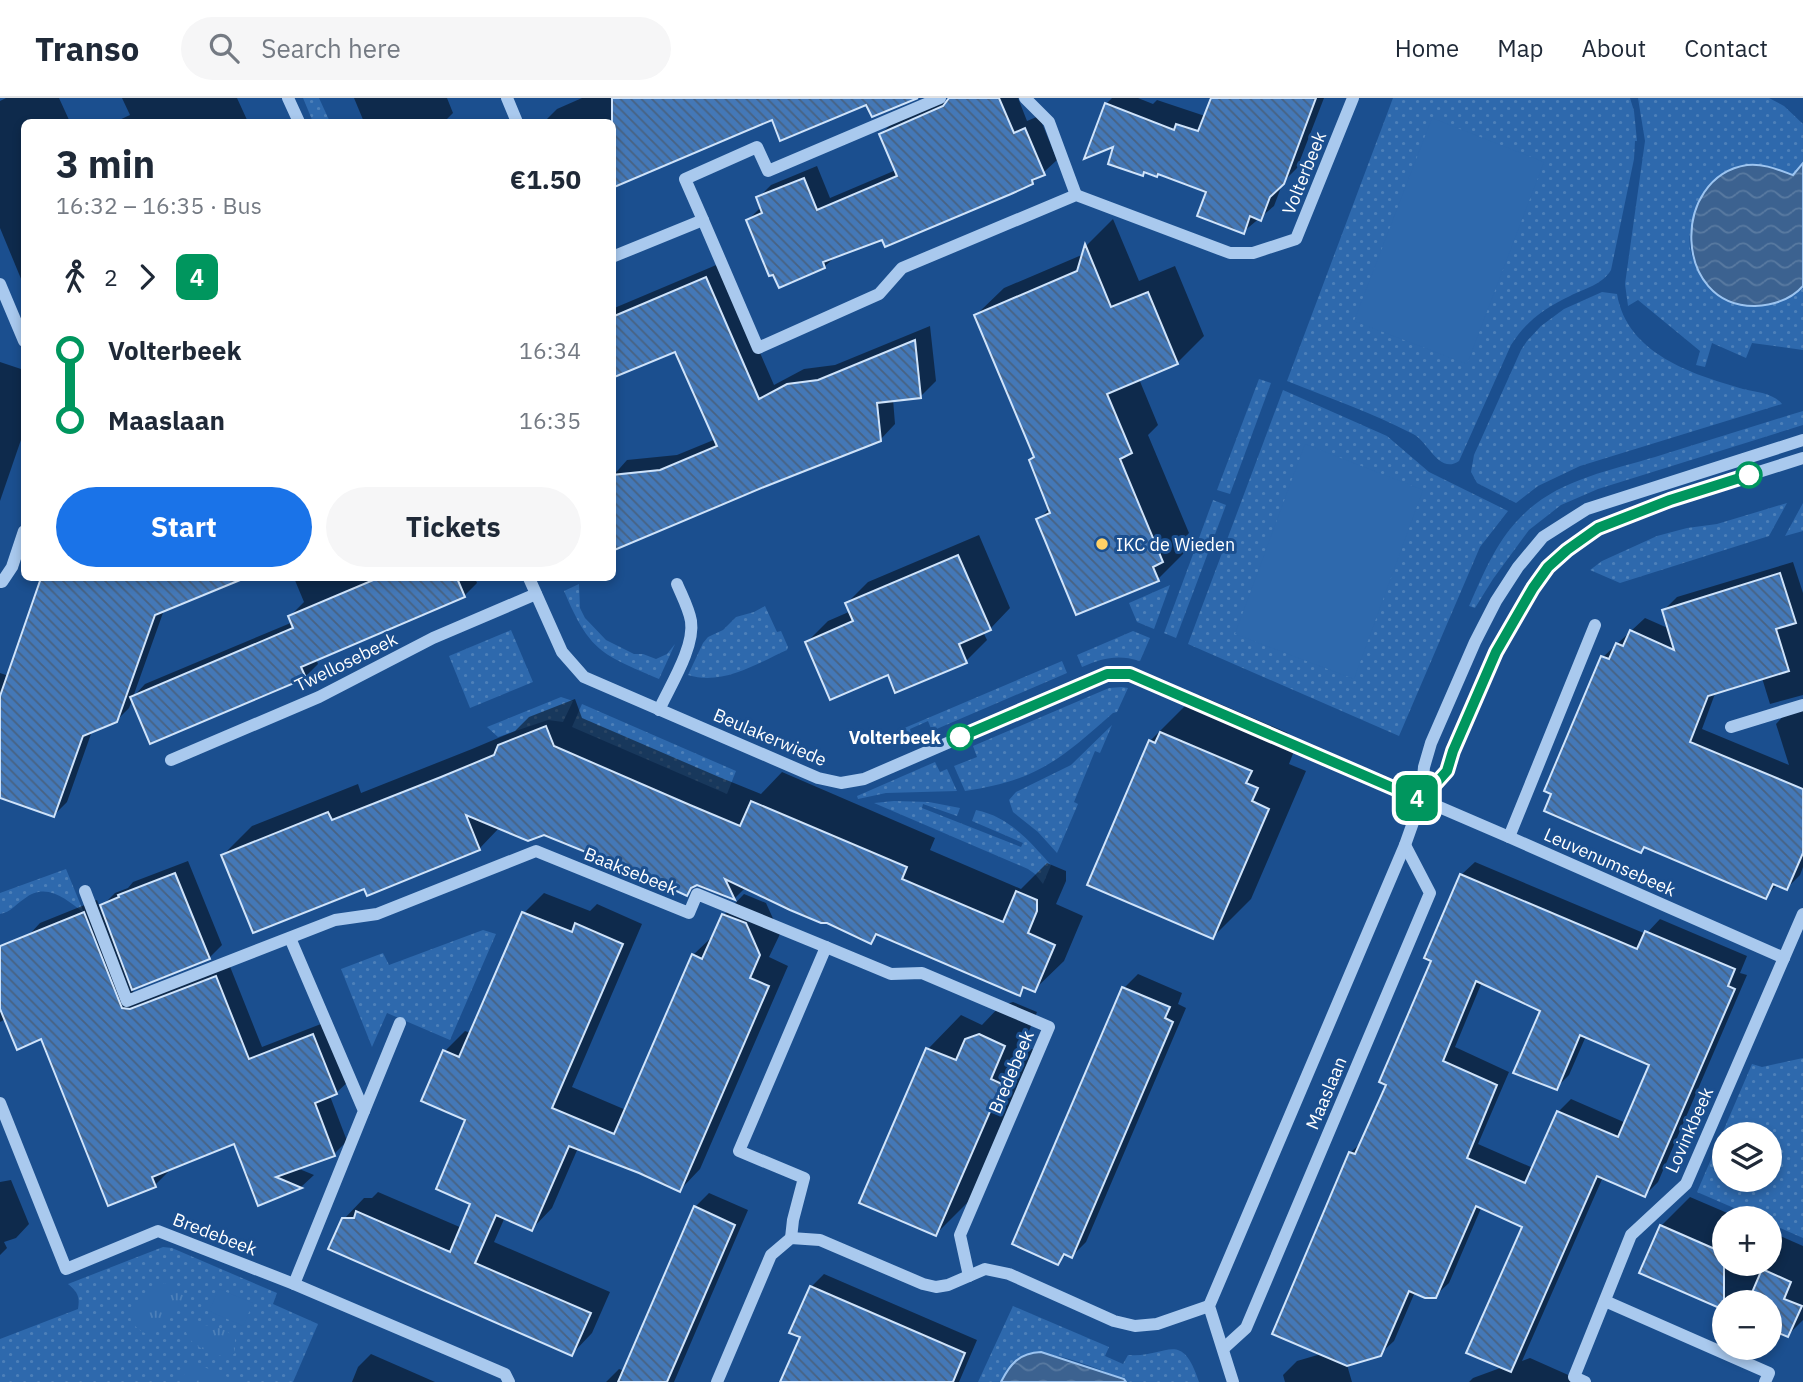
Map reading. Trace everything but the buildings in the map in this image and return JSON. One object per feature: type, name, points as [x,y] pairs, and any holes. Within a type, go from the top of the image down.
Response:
[{"type":"street","points":[[288,98],[298,119]]},
{"type":"street","points":[[507,98],[516,119]]},
{"type":"street","points":[[940,98],[768,171],[757,147],[685,179],[758,348],[879,294],[902,268],[1076,195],[1049,122],[1025,98]]},
{"type":"street","name":"Volterbeek","points":[[1076,195],[1230,253],[1253,253],[1296,239],[1353,98]]},
{"type":"street","points":[[616,255],[703,220]]},
{"type":"street","points":[[0,284],[21,334]]},
{"type":"street","name":"Maaslaan","points":[[1209,1306],[1405,845],[1421,800],[1424,767],[1432,743],[1475,642],[1496,601],[1518,567],[1543,537],[1587,509],[1803,440]]},
{"type":"street","name":"Maaslaan","points":[[1421,800],[1447,771],[1496,652],[1548,567],[1598,528],[1658,505],[1803,458]]},
{"type":"street","points":[[0,582],[12,567],[21,540]]},
{"type":"street","name":"Beulakerwiede","points":[[530,581],[562,652],[584,677],[818,778],[841,783],[863,779],[1107,674],[1130,674],[1421,800]]},
{"type":"street","points":[[659,710],[689,645],[691,633],[691,621],[677,584]]},
{"type":"street","name":"Twellosebeek","points":[[171,760],[319,697],[433,638],[536,594]]},
{"type":"street","points":[[1509,836],[1595,625]]},
{"type":"street","points":[[1731,727],[1803,705]]},
{"type":"street","name":"Leuvenumsebeek","points":[[1421,800],[1509,836],[1784,958]]},
{"type":"street","name":"Maaslaan","points":[[1224,1348],[1246,1328],[1430,893],[1405,845]]},
{"type":"street","name":"Baaksebeek","points":[[85,891],[127,1001],[335,920],[377,914],[536,851],[689,913],[697,894],[826,947]]},
{"type":"street","name":"Lovinkbeek","points":[[1585,1382],[1574,1377],[1631,1235],[1685,1184],[1803,914]]},
{"type":"street","points":[[290,938],[363,1111]]},
{"type":"street","points":[[717,1382],[771,1255],[791,1238],[804,1178],[739,1151],[826,947]]},
{"type":"street","name":"Bredebeek","points":[[826,947],[891,974],[922,973],[1049,1027],[960,1235],[970,1276]]},
{"type":"street","points":[[294,1284],[400,1023]]},
{"type":"street","name":"Bredebeek","points":[[0,1103],[6,1133],[66,1269],[158,1231],[294,1284],[505,1374],[509,1382]]},
{"type":"street","points":[[791,1238],[820,1240],[923,1284],[936,1287],[948,1285],[985,1269],[1009,1273],[1114,1321],[1135,1326],[1157,1324],[1209,1306],[1233,1382]]},
{"type":"street","points":[[1605,1301],[1769,1373],[1765,1382]]},
{"type":"green space","points":[[303,98],[319,98],[329,119],[312,119]]},
{"type":"green space","points":[[1393,98],[1630,98],[1634,111],[1637,141],[1611,270],[1598,283],[1544,310],[1523,329],[1511,345],[1459,461],[1452,464],[1445,464],[1413,434],[1367,412],[1287,381]]},
{"type":"green space","points":[[1638,98],[1769,98],[1784,106],[1803,124],[1803,163],[1794,175],[1747,165],[1720,176],[1700,201],[1693,216],[1690,247],[1695,264],[1721,292],[1735,302],[1747,305],[1775,303],[1793,295],[1803,286],[1803,350],[1752,343],[1746,358],[1712,343],[1705,367],[1696,365],[1700,351],[1638,300],[1628,306],[1625,284],[1645,141]]},
{"type":"green space","points":[[1432,118],[1544,162],[1467,364],[1354,321]]},
{"type":"green space","points":[[1602,292],[1617,294],[1623,315],[1634,332],[1665,358],[1703,376],[1769,395],[1782,404],[1580,466],[1538,486],[1516,503],[1477,483],[1471,472],[1474,455],[1521,350],[1541,326],[1564,309]]},
{"type":"green space","points":[[1259,379],[1271,383],[1230,494],[1217,490]]},
{"type":"green space","points":[[1283,390],[1387,436],[1429,472],[1508,511],[1480,547],[1399,736],[1188,644]]},
{"type":"green space","points":[[1803,411],[1803,425],[1598,489],[1561,505],[1529,530],[1475,608],[1469,606],[1493,555],[1508,532],[1527,511],[1556,491],[1605,471]]},
{"type":"green space","points":[[1305,444],[1423,490],[1354,679],[1235,634]]},
{"type":"green space","points":[[1213,500],[1226,505],[1176,638],[1164,633]]},
{"type":"green space","points":[[1787,503],[1769,536],[1620,583],[1590,570],[1602,561],[1657,536],[1717,524]]},
{"type":"green space","points":[[1803,503],[1803,531],[1785,536]]},
{"type":"green space","points":[[579,584],[580,608],[585,618],[606,640],[634,654],[656,659],[667,654],[675,644],[659,679],[610,656],[590,639],[564,591]]},
{"type":"green space","points":[[1170,585],[1154,629],[1137,622],[1129,603]]},
{"type":"green space","points":[[765,606],[777,632],[781,631],[787,650],[726,676],[701,678],[688,675],[708,637],[723,630],[736,617]]},
{"type":"green space","points":[[511,630],[533,682],[470,708],[449,656]]},
{"type":"green space","points":[[1133,631],[1150,638],[1140,661],[1110,658],[1082,667],[1077,655]]},
{"type":"green space","points":[[1062,661],[1067,673],[932,731],[928,721],[910,729],[911,734],[902,738],[900,733],[896,735],[895,732]]},
{"type":"green space","points":[[1109,688],[1128,688],[1117,712],[1046,766],[1011,781],[965,791],[954,766],[977,757],[973,746]]},
{"type":"green space","points":[[561,697],[573,701],[563,722],[548,720],[498,737],[487,727]]},
{"type":"green space","points":[[582,704],[736,771],[727,794],[572,727]]},
{"type":"green space","points":[[1112,725],[1100,753],[1095,751],[1074,802],[1078,804],[1057,853],[1038,832],[1013,812],[1009,800],[1016,792],[1071,765]]},
{"type":"green space","points":[[935,762],[940,772],[947,769],[957,791],[886,793],[858,799],[857,796]]},
{"type":"green space","points":[[929,802],[960,808],[957,816],[923,804],[922,808],[1021,847],[1023,843],[972,821],[976,810],[999,818],[1018,831],[1051,865],[1043,884],[1028,869],[874,803]]},
{"type":"green space","points":[[66,869],[84,913],[56,894],[40,892],[32,894],[0,914],[0,893]]},
{"type":"green space","points":[[483,930],[496,934],[450,1040],[387,1013],[372,1047],[341,969],[383,953],[389,965]]},
{"type":"green space","points":[[1803,1058],[1803,1238],[1782,1229],[1782,1206],[1729,1206],[1697,1192],[1712,1157],[1712,1192],[1782,1192],[1782,1122],[1727,1122],[1752,1064],[1762,1067]]},
{"type":"green space","points":[[163,1247],[172,1248],[277,1293],[273,1304],[318,1324],[293,1382],[0,1382],[0,1339],[78,1309],[78,1295],[68,1284]]},
{"type":"green space","points":[[164,1283],[177,1285],[184,1302],[154,1333],[144,1333],[131,1322],[130,1311]]},
{"type":"green space","points":[[219,1289],[253,1303],[243,1326],[209,1311]]},
{"type":"green space","points":[[1013,1306],[1109,1347],[1105,1356],[1123,1364],[1128,1355],[1179,1350],[1186,1355],[1199,1382],[1126,1382],[1070,1359],[1041,1354],[1028,1355],[1014,1361],[1001,1382],[978,1382]]},
{"type":"green space","points":[[190,1325],[216,1327],[231,1334],[235,1339],[235,1353],[229,1358],[198,1346],[186,1332]]},
{"type":"green space","points":[[190,1361],[237,1381],[181,1382]]},
{"type":"water","points":[[1803,163],[1803,286],[1787,298],[1768,304],[1755,306],[1728,301],[1708,286],[1696,265],[1691,240],[1694,215],[1704,192],[1722,175],[1747,165],[1765,166],[1793,175]]},
{"type":"water","points":[[1041,1352],[1124,1379],[1126,1382],[1001,1382],[1021,1357]]},
{"type":"bus line","name":"4","points":[[960,737],[1107,674],[1130,674],[1421,800],[1447,771],[1496,652],[1548,567],[1598,528],[1670,500],[1749,475]]},
{"type":"place","name":"IKC de Wieden","points":[[1102,544]]},
{"type":"place","name":"Volterbeek","points":[[960,737]]}]
